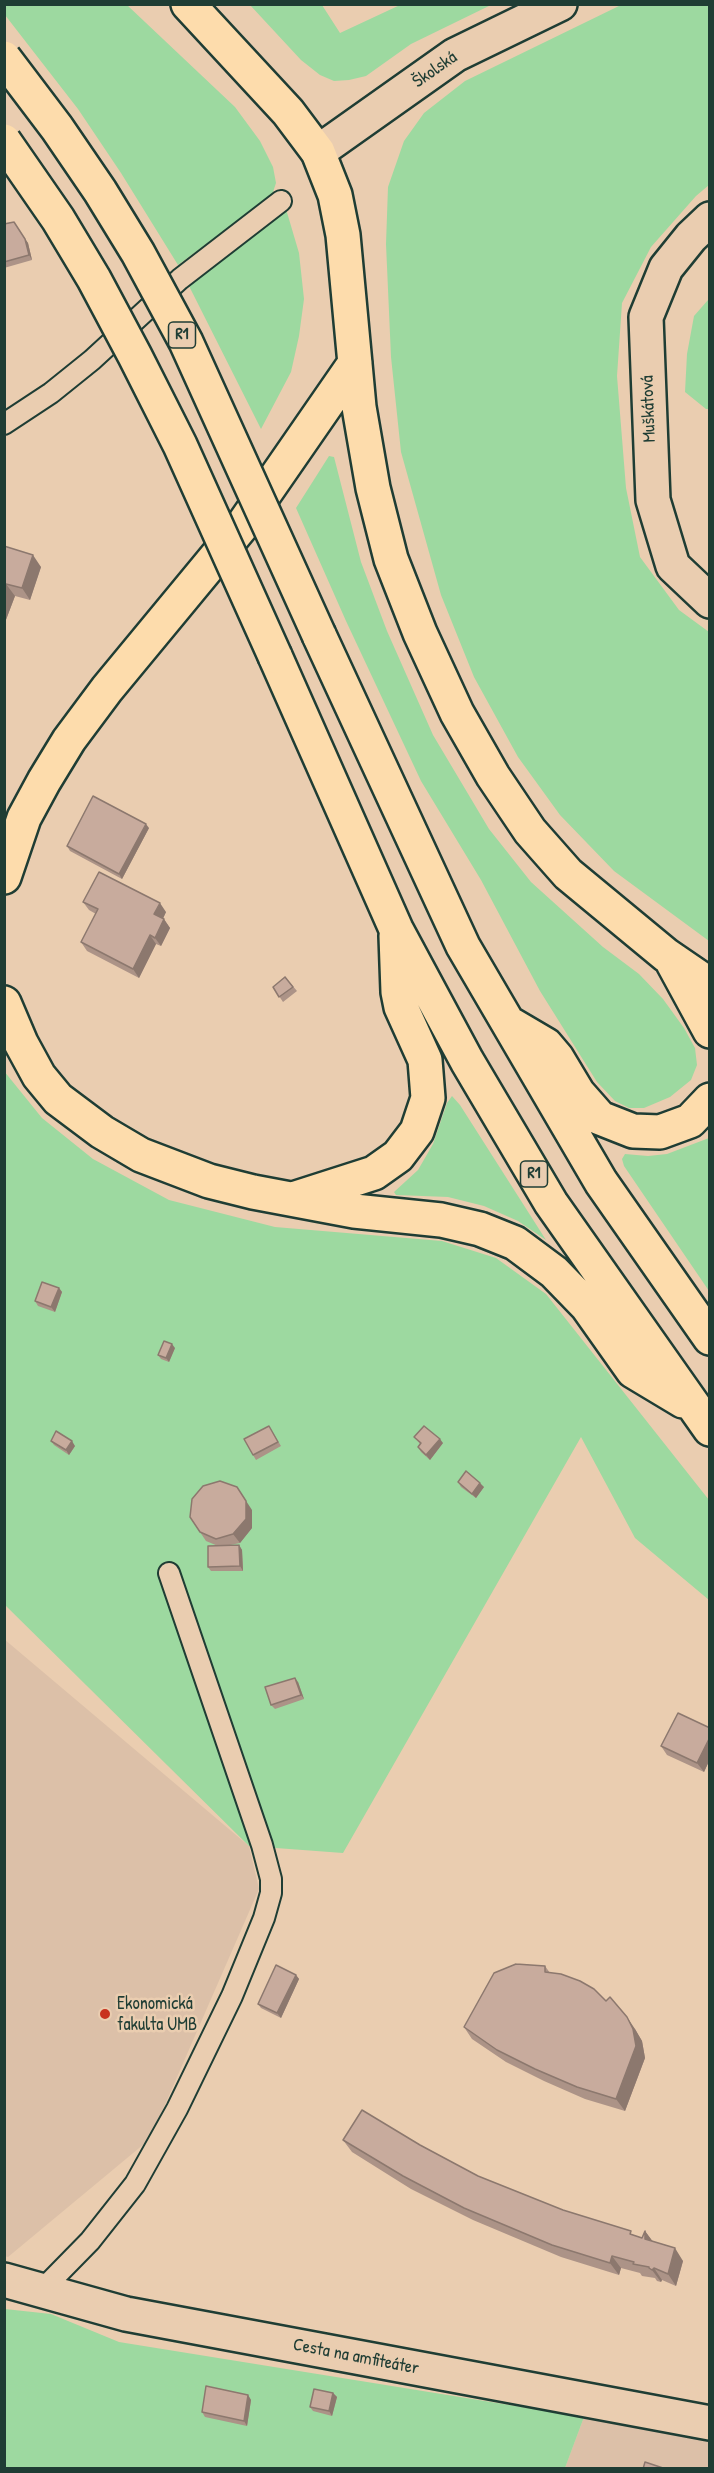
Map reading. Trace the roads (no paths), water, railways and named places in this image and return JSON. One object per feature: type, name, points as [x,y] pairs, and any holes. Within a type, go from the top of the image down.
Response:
[{"type":"highway","points":[[188,4],[288,112],[318,152],[335,195],[343,235],[359,407],[373,488],[391,559],[420,633],[457,713],[493,776],[530,831],[568,874],[666,955],[710,985]]},
{"type":"highway","name":"R1","points":[[4,58],[57,128],[100,191],[138,253],[186,342],[463,946],[601,1182],[710,1338]]},
{"type":"highway","name":"R1","points":[[4,141],[64,229],[130,346],[180,445],[396,929],[467,1061],[551,1203],[701,1418]]},
{"type":"highway","points":[[4,877],[24,818],[69,740],[107,689],[245,522],[355,363]]},
{"type":"highway","points":[[295,1199],[374,1173],[398,1156],[417,1131],[428,1098],[425,1060],[401,1007],[398,992],[396,929]]},
{"type":"highway","points":[[666,955],[710,1031]]},
{"type":"highway","points":[[4,1003],[21,1043],[39,1076],[58,1099],[102,1132],[141,1155],[220,1184],[354,1211],[441,1220],[480,1229],[515,1243],[554,1272],[587,1306],[633,1371],[701,1418]]},
{"type":"highway","points":[[506,1022],[546,1045],[557,1058],[578,1093],[600,1118],[633,1131],[660,1132],[690,1121],[710,1100]]},
{"type":"street","name":"Školská","points":[[318,152],[455,55],[560,4]]},
{"type":"street","name":"Muškátová","points":[[710,219],[691,237],[666,268],[646,317],[653,500],[673,566],[710,601]]},
{"type":"street","name":"Cesta na amfiteáter","points":[[4,2280],[126,2314],[710,2423]]},
{"type":"lane","points":[[4,424],[51,393],[92,360],[180,279],[281,201]]},
{"type":"lane","points":[[42,2290],[90,2241],[135,2184],[177,2109],[232,1996],[264,1918],[271,1893],[271,1879],[262,1845],[169,1573]]},
{"type":"place","name":"Ekonomická fakulta UMB","points":[[105,2014]]}]
